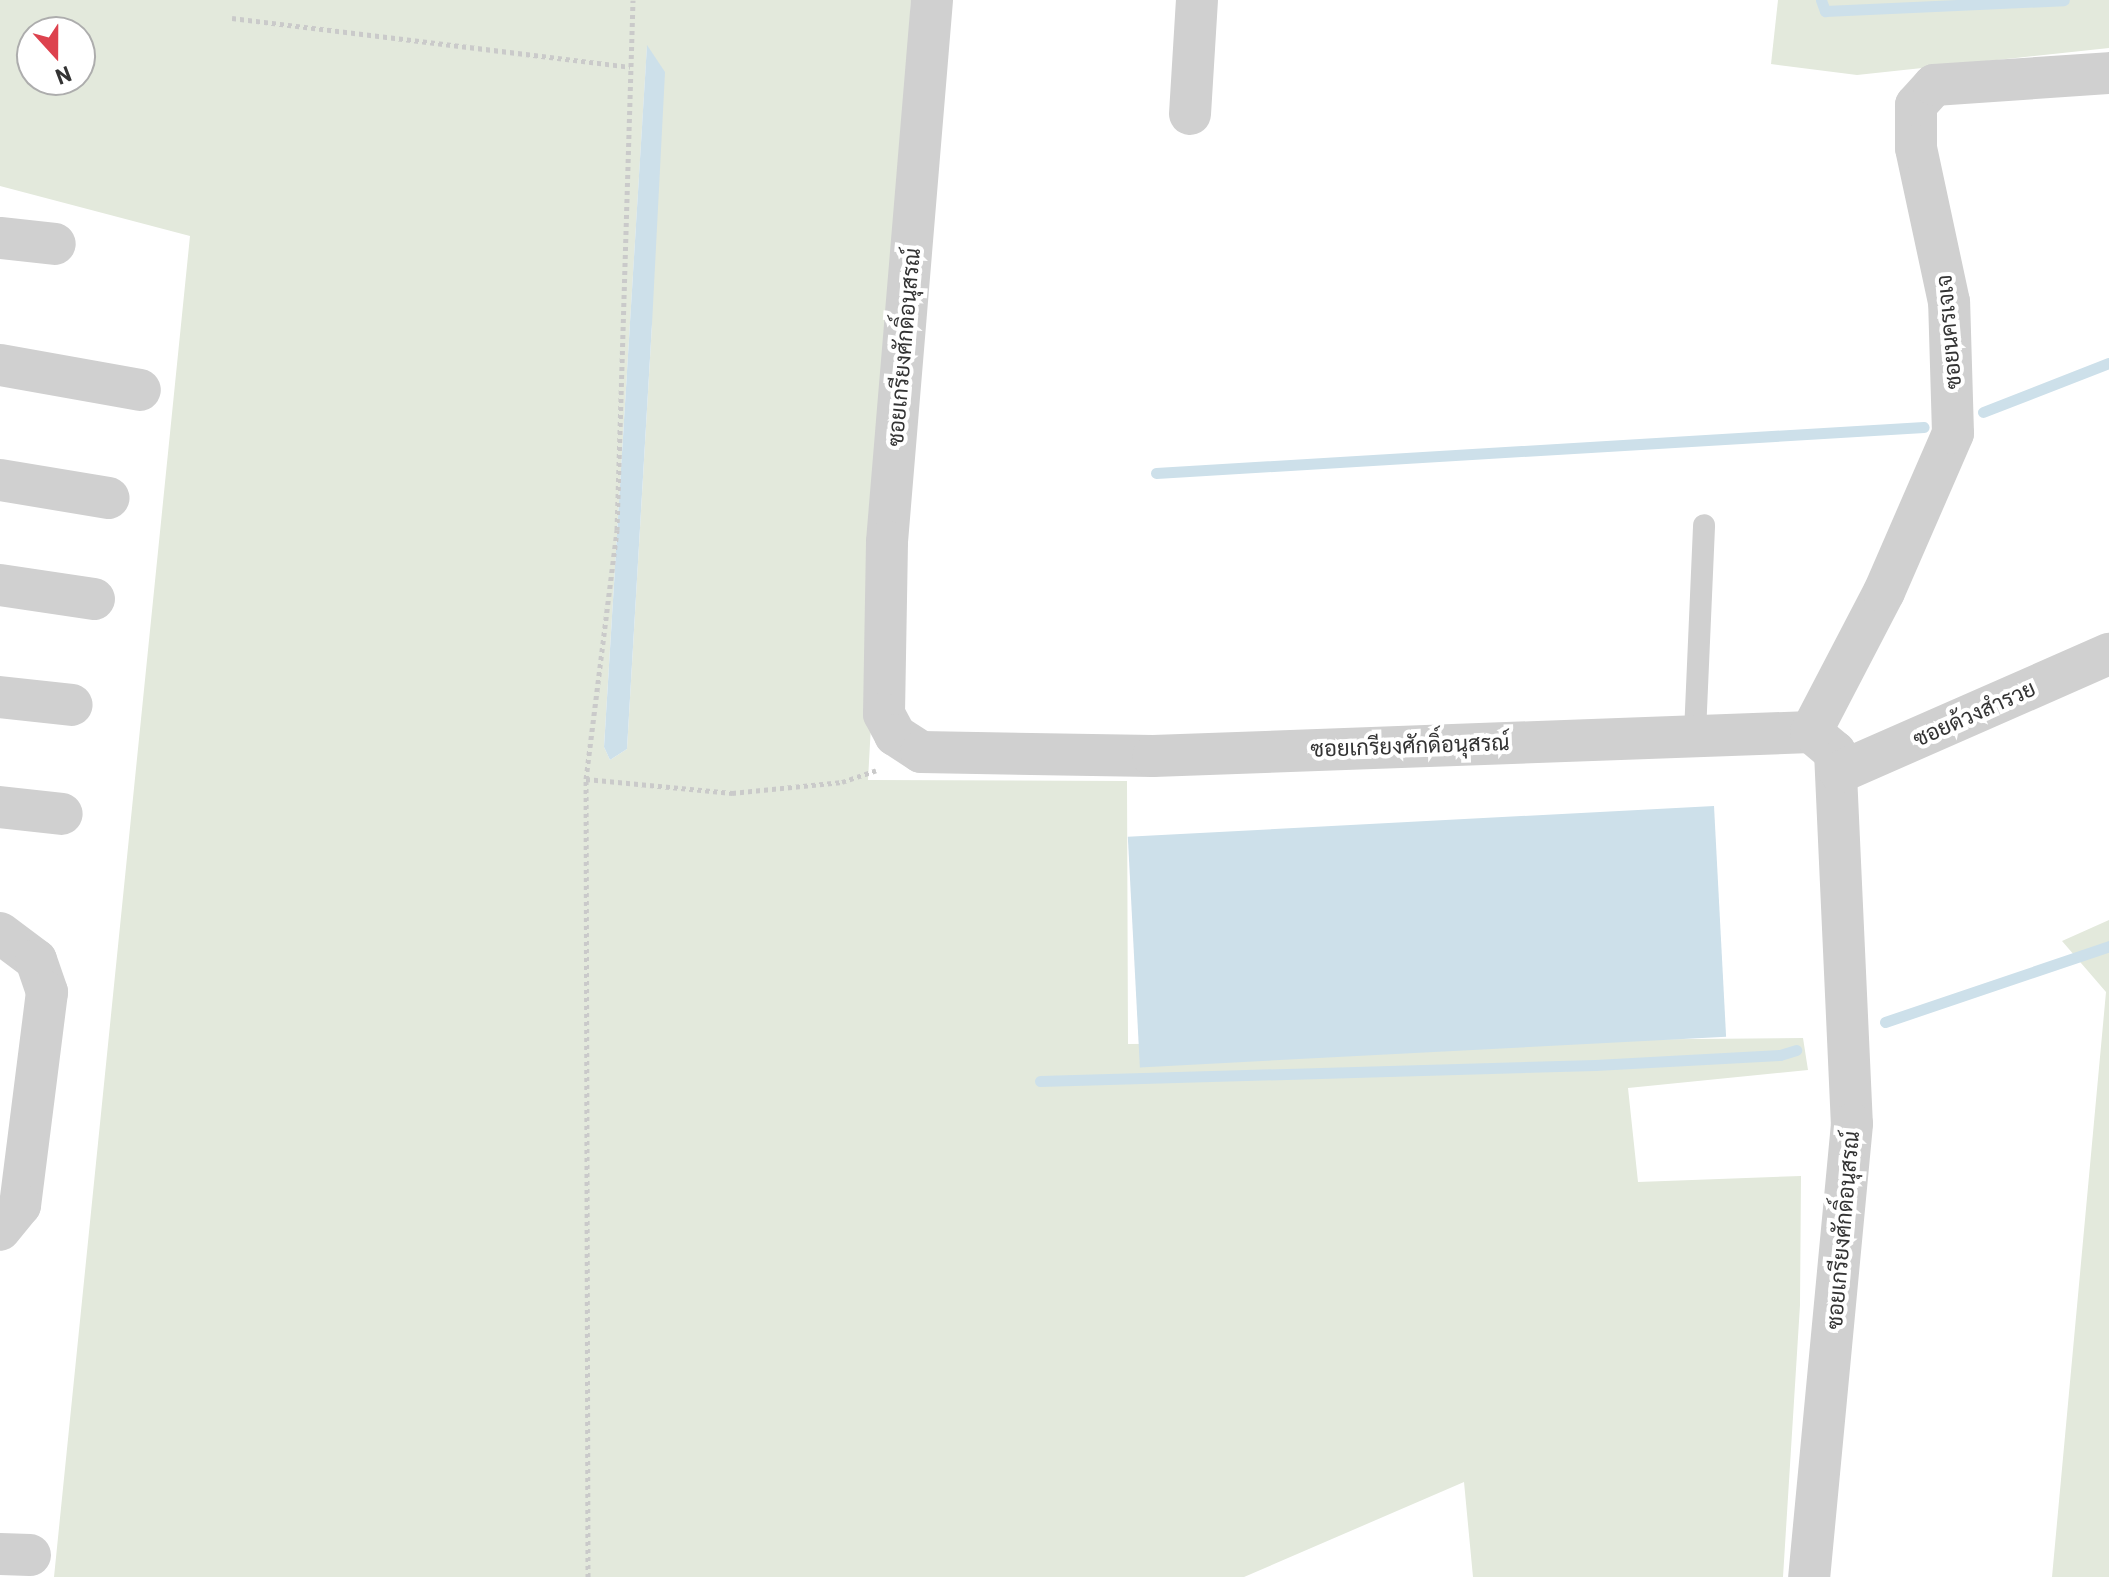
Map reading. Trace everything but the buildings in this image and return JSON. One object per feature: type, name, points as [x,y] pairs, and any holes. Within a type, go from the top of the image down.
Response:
[{"type":"street","name":"ซอยเกรียงศักดิ์อนุสรณ์","points":[[932,0],[887,542],[884,714],[895,735],[921,752],[1153,756],[1695,733],[1811,732],[1835,752],[1840,772],[1852,1124],[1809,1577]]},
{"type":"street","points":[[1190,114],[1197,0]]},
{"type":"street","name":"ซอยนครเจเจ","points":[[1811,732],[1884,592],[1953,433],[1949,302],[1916,148],[1916,105],[1934,85],[2109,73]]},
{"type":"street","points":[[0,238],[55,244]]},
{"type":"street","points":[[0,365],[140,390]]},
{"type":"street","points":[[0,480],[109,498]]},
{"type":"street","points":[[0,585],[94,599]]},
{"type":"street","name":"ซอยด้วงสำรวย","points":[[1840,772],[2109,654]]},
{"type":"street","points":[[0,697],[72,705]]},
{"type":"street","points":[[0,807],[62,814]]},
{"type":"street","points":[[0,933],[36,960],[47,992],[20,1205],[0,1230]]},
{"type":"lane","points":[[1695,733],[1704,525]]},
{"type":"path","points":[[588,1577],[586,779],[617,530],[633,0]]},
{"type":"path","points":[[232,18],[630,67]]},
{"type":"path","points":[[586,779],[732,793],[842,782],[921,752]]},
{"type":"shaded area","points":[[0,0],[911,0],[868,780],[1127,781],[1128,1044],[1803,1038],[1808,1070],[1628,1088],[1638,1182],[1801,1176],[1800,1305],[1783,1577],[1473,1577],[1464,1482],[1244,1577],[54,1577],[190,236],[0,186]],"holes":[[[647,46],[652,324],[627,749],[610,760],[604,747]]]},
{"type":"shaded area","points":[[1778,0],[2109,0],[2109,48],[1857,75],[1771,64]]},
{"type":"shaded area","points":[[2109,920],[2109,1577],[2052,1577],[2106,992],[2062,941]]},
{"type":"water","points":[[647,45],[665,72],[652,324],[627,749],[610,760],[604,747]]},
{"type":"water","points":[[1714,806],[1726,1037],[1140,1067],[1128,837]]},
{"type":"waterway","points":[[1821,0],[1825,11],[2064,0]]},
{"type":"waterway","points":[[1983,412],[2109,363]]},
{"type":"waterway","points":[[1156,473],[1924,427]]},
{"type":"waterway","points":[[1885,1022],[2109,946]]},
{"type":"waterway","points":[[1040,1081],[1595,1065],[1780,1055],[1796,1050]]}]
